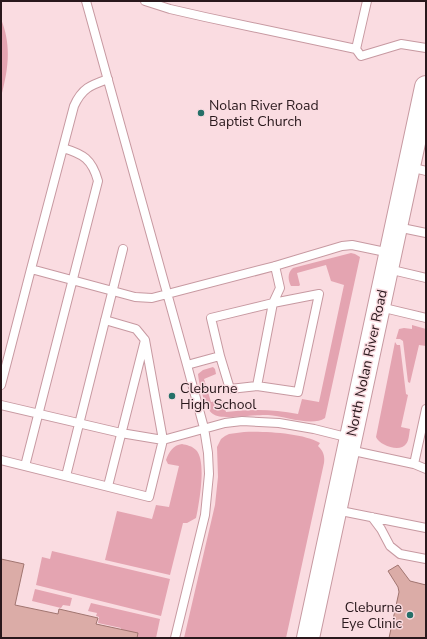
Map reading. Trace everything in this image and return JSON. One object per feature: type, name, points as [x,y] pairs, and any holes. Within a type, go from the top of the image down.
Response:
[{"type":"main road","name":"North Nolan River Road","points":[[308,638],[396,227],[418,169],[417,145],[425,98]]},
{"type":"lane","points":[[86,1],[168,294],[204,428],[208,452],[208,494],[205,515],[176,638]]},
{"type":"lane","points":[[145,1],[170,9],[205,17],[356,49]]},
{"type":"lane","points":[[367,1],[356,49],[360,56],[402,44],[426,48]]},
{"type":"lane","points":[[1,385],[71,117],[79,95],[92,85],[108,79]]},
{"type":"lane","points":[[25,466],[98,181],[92,165],[86,158],[78,153],[63,148]]},
{"type":"lane","points":[[396,227],[426,233]]},
{"type":"lane","points":[[31,270],[113,290],[135,297],[152,298],[347,246],[356,246],[426,278]]},
{"type":"lane","points":[[66,476],[123,249]]},
{"type":"lane","points":[[257,386],[274,303],[280,288],[275,266]]},
{"type":"lane","points":[[319,294],[298,392],[257,386],[230,389],[220,356],[211,318],[319,294]]},
{"type":"lane","points":[[379,307],[426,318]]},
{"type":"lane","points":[[1,460],[149,496],[163,440],[145,340],[136,329],[105,320]]},
{"type":"lane","points":[[108,486],[145,340]]},
{"type":"lane","points":[[187,365],[220,356]]},
{"type":"lane","points":[[1,405],[121,433],[163,440],[225,423],[242,421],[279,422],[314,429],[349,444],[426,469]]},
{"type":"lane","points":[[414,464],[423,438],[426,409]]},
{"type":"lane","points":[[335,510],[426,528]]},
{"type":"lane","points":[[372,517],[381,529],[390,546],[400,554],[426,559]]},
{"type":"shaded area","points":[[1,19],[7,39],[8,58],[6,77],[1,97]]},
{"type":"shaded area","points":[[351,253],[360,257],[325,418],[305,421],[268,415],[224,417],[213,414],[205,402],[198,374],[203,370],[213,367],[216,374],[204,379],[211,402],[223,400],[226,412],[262,410],[298,414],[302,399],[319,402],[344,285],[331,281],[326,265],[297,273],[299,286],[291,286],[289,274],[293,268]]},
{"type":"shaded area","points":[[412,325],[426,329],[426,346],[419,345],[410,383],[408,382],[403,341],[396,339],[399,329],[412,329]]},
{"type":"shaded area","points":[[395,342],[397,345],[400,345],[406,394],[408,395],[401,427],[410,429],[407,443],[403,447],[399,448],[385,445],[376,437]]},
{"type":"shaded area","points":[[244,432],[272,432],[304,437],[320,443],[318,446],[324,455],[324,463],[286,638],[184,638],[215,505],[218,477],[217,447],[221,439],[225,436]]},
{"type":"shaded area","points":[[182,444],[188,445],[196,450],[201,463],[202,473],[196,518],[187,523],[183,523],[170,575],[105,560],[117,511],[152,519],[156,505],[169,507],[179,466],[168,464],[166,460],[172,449]]},
{"type":"shaded area","points":[[52,551],[170,579],[161,616],[36,585],[42,557],[50,559]]},
{"type":"shaded area","points":[[35,589],[72,598],[70,606],[63,605],[61,608],[32,601]]},
{"type":"shaded area","points":[[91,603],[160,619],[156,638],[119,638],[121,628],[98,623],[99,617],[96,616],[97,613],[88,611]]},
{"type":"building","points":[[1,559],[24,564],[15,605],[58,614],[59,609],[98,618],[96,624],[138,633],[137,638],[1,638]]},
{"type":"building","name":"Cleburne Eye Clinic","points":[[398,565],[410,581],[426,585],[426,638],[389,638],[399,592],[398,587],[388,571]]},
{"type":"place","name":"Nolan River Road Baptist Church","points":[[201,113]]},
{"type":"place","name":"Cleburne High School","points":[[172,396]]},
{"type":"place","name":"Cleburne Eye Clinic","points":[[410,615]]}]
